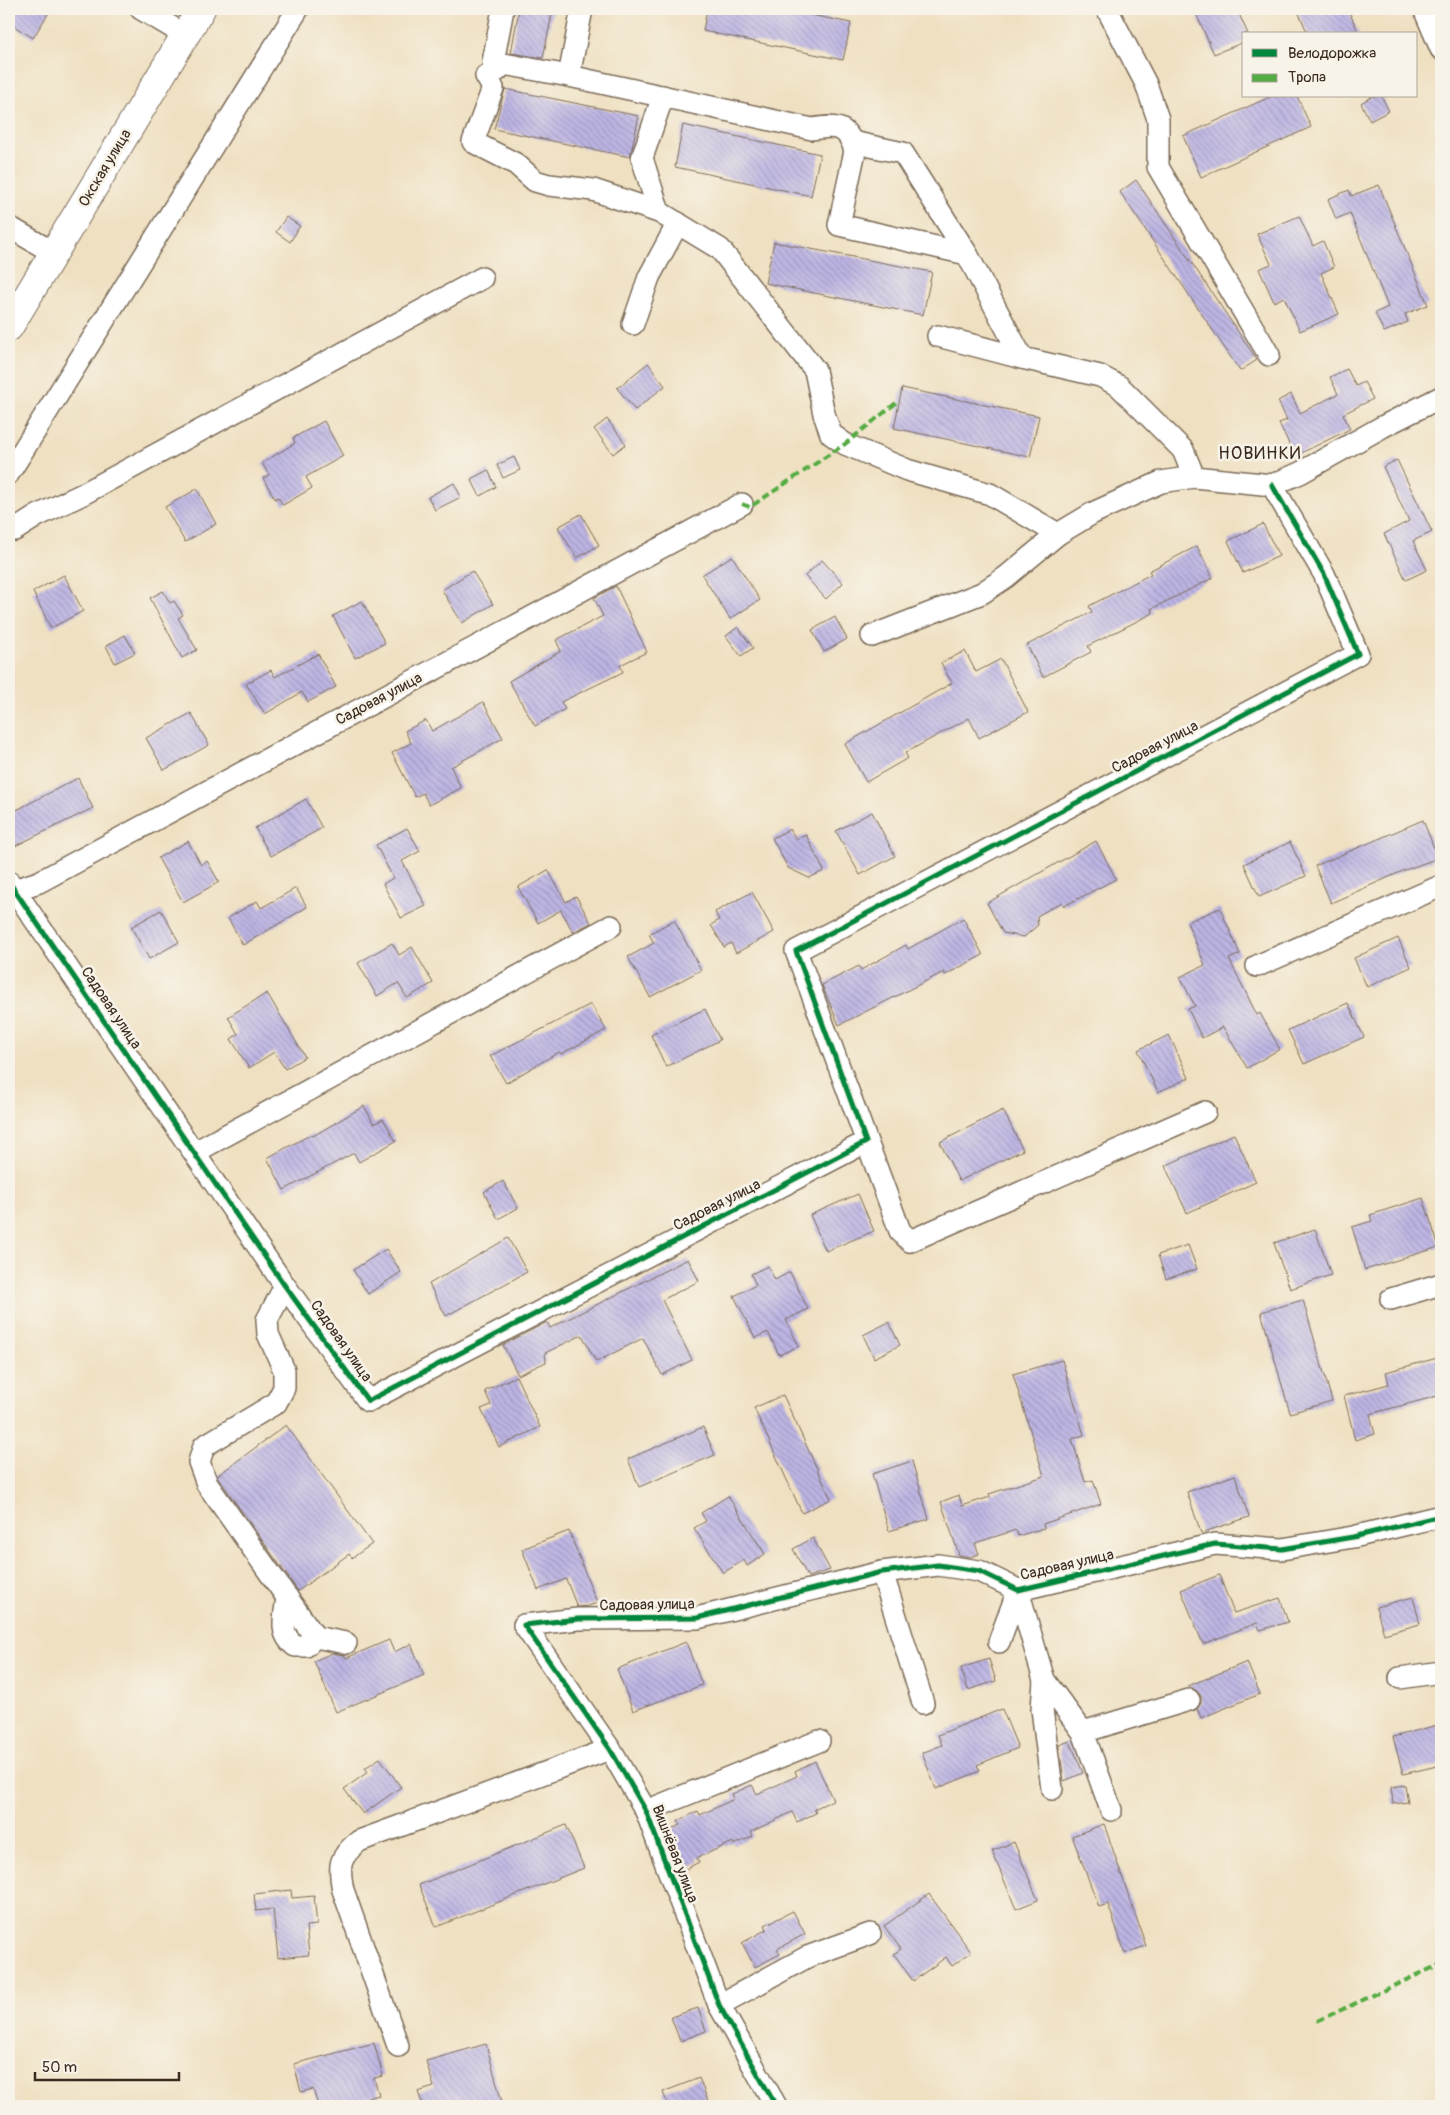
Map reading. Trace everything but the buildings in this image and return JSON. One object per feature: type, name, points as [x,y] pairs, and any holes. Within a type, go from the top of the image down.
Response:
[{"type":"main road","name":"Окская улица","points":[[9,327],[202,9]]},
{"type":"street","points":[[141,9],[185,36]]},
{"type":"street","points":[[9,473],[298,9]]},
{"type":"street","points":[[504,9],[493,62],[498,70],[486,76],[493,88],[473,142],[516,164],[535,181],[549,186],[593,190],[659,212],[720,249],[816,370],[824,414],[831,434],[845,444],[907,470],[990,494],[1058,534]]},
{"type":"street","points":[[569,76],[582,9]]},
{"type":"street","points":[[1107,9],[1149,93],[1158,120],[1158,167],[1270,355]]},
{"type":"street","points":[[1424,9],[1439,39]]},
{"type":"street","points":[[493,62],[569,76],[812,128],[831,126],[844,130],[855,150],[839,225],[967,254]]},
{"type":"street","points":[[659,212],[642,158],[663,96]]},
{"type":"street","points":[[852,142],[903,153],[967,254],[1022,358]]},
{"type":"street","points":[[632,324],[649,277],[678,223]]},
{"type":"street","points":[[9,227],[54,253]]},
{"type":"street","points":[[9,530],[15,530],[37,516],[83,494],[482,278]]},
{"type":"street","points":[[938,336],[1100,376],[1119,386],[1183,450],[1194,477]]},
{"type":"street","points":[[872,636],[982,593],[1006,578],[1058,534],[1093,513],[1161,482],[1194,477],[1272,485],[1300,473],[1382,427],[1441,397]]},
{"type":"street","name":"Садовая улица","points":[[742,504],[39,882],[12,886],[286,1286],[368,1401],[866,1142],[796,951],[1358,654],[1324,574],[1272,485]]},
{"type":"street","points":[[1257,966],[1441,886]]},
{"type":"street","points":[[194,1152],[611,926]]},
{"type":"street","points":[[866,1142],[900,1231],[910,1241],[1206,1112]]},
{"type":"street","points":[[1391,1299],[1441,1284]]},
{"type":"street","points":[[286,1286],[267,1320],[268,1334],[284,1370],[284,1388],[276,1403],[204,1446],[199,1462],[207,1484],[315,1637],[346,1643]]},
{"type":"street","name":"Садовая улица","points":[[524,1625],[578,1619],[697,1618],[882,1572],[938,1565],[979,1571],[1018,1590],[1215,1544],[1282,1549],[1353,1538],[1441,1516]]},
{"type":"street","points":[[882,1572],[923,1703]]},
{"type":"street","points":[[1000,1642],[1018,1590]]},
{"type":"street","points":[[1018,1590],[1044,1680],[1042,1710],[1052,1789]]},
{"type":"street","name":"Вишнёвая улица","points":[[524,1625],[610,1749],[646,1811],[719,2005],[776,2106]]},
{"type":"street","points":[[1400,1678],[1441,1672]]},
{"type":"street","points":[[1044,1680],[1083,1732],[1112,1810]]},
{"type":"street","points":[[1083,1732],[1189,1700]]},
{"type":"street","points":[[646,1811],[819,1741]]},
{"type":"street","points":[[398,2046],[343,1890],[339,1870],[346,1852],[359,1841],[610,1749]]},
{"type":"street","points":[[719,2005],[807,1957],[870,1934]]},
{"type":"marked path","points":[[742,504],[750,507],[845,444],[896,403]]},
{"type":"marked path","points":[[1317,2021],[1441,1964]]},
{"type":"cycle path","points":[[9,882],[285,1286],[368,1401],[866,1142],[796,951],[1358,654],[1324,574],[1272,485]]},
{"type":"cycle path","points":[[776,2106],[719,2005],[646,1811],[610,1749],[524,1625],[578,1619],[697,1618],[882,1572],[938,1565],[979,1571],[1018,1590],[1215,1544],[1282,1549],[1353,1537],[1441,1516]]},
{"type":"district","name":"НОВИНКИ","points":[[1260,453]]}]
